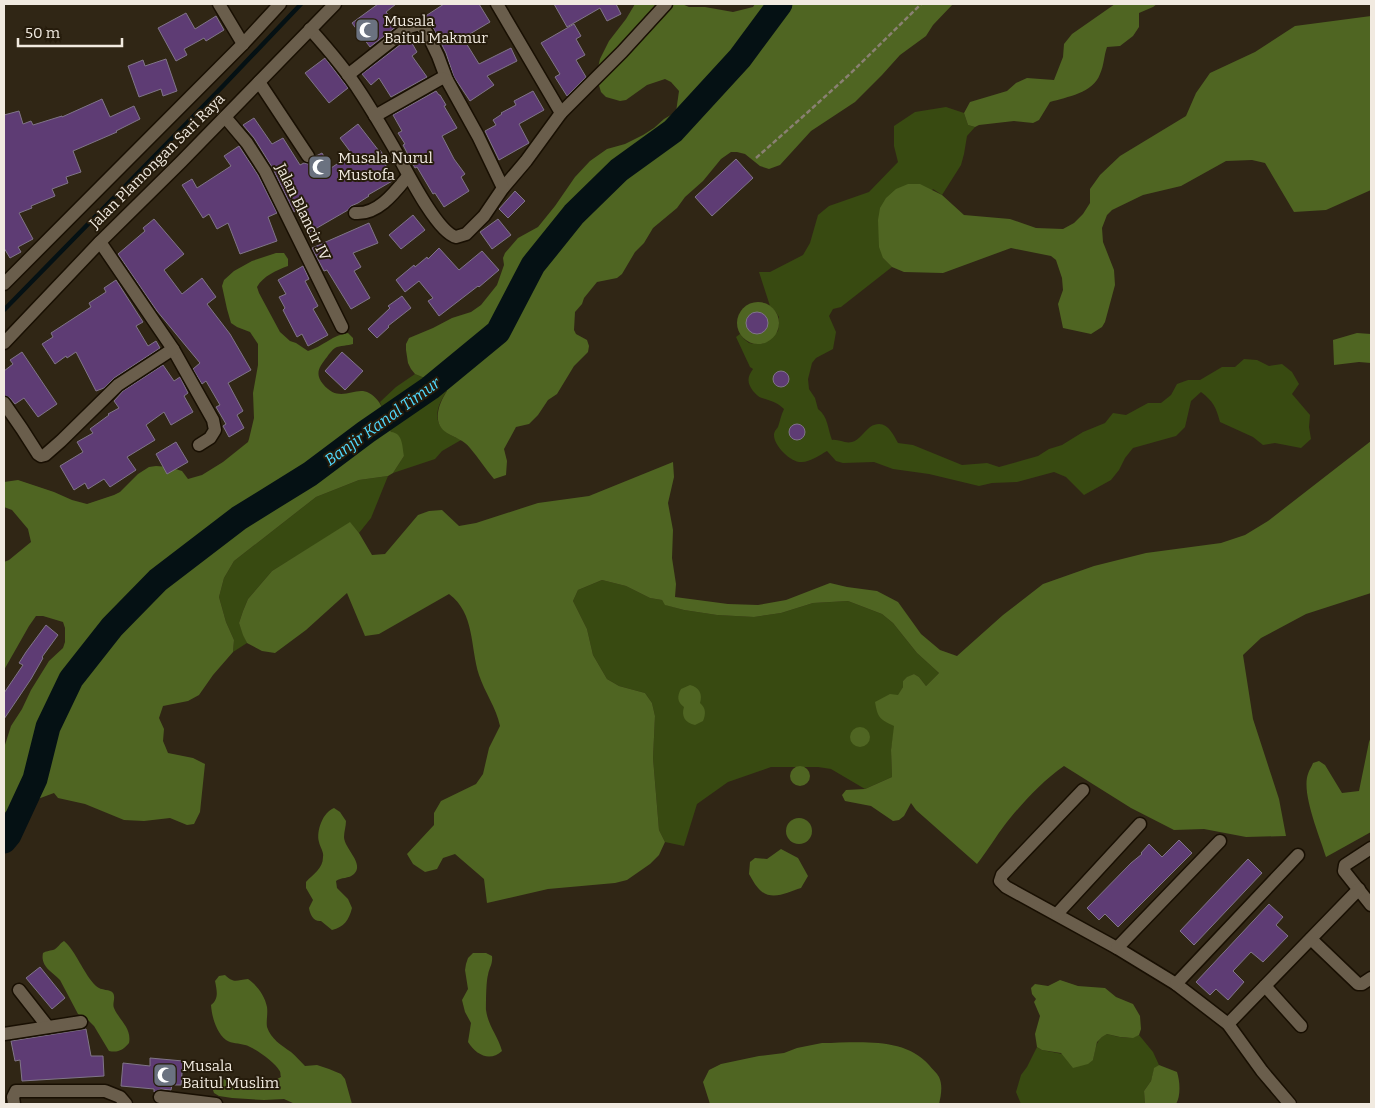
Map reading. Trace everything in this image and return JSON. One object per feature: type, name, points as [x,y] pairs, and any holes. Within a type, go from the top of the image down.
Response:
[{"type":"street","points":[[219,4],[242,44]]},
{"type":"street","points":[[4,284],[280,4]]},
{"type":"street","name":"Jalan Plamongan Sari Raya","points":[[4,343],[100,242],[335,4]]},
{"type":"street","points":[[497,4],[561,113]]},
{"type":"street","points":[[310,29],[360,91],[427,206],[449,233],[456,237],[466,234],[484,216],[561,113],[666,4]]},
{"type":"street","points":[[348,75],[409,27],[420,24],[427,33],[447,80],[504,188]]},
{"type":"street","points":[[375,116],[442,78],[447,80]]},
{"type":"street","points":[[259,82],[308,156]]},
{"type":"street","name":"Jalan Blancir IV","points":[[225,117],[247,143],[265,171],[342,327]]},
{"type":"street","points":[[355,214],[366,213],[379,206],[392,196],[408,176]]},
{"type":"street","points":[[100,242],[173,349],[213,420],[215,430],[210,438],[199,445]]},
{"type":"street","points":[[4,404],[38,454],[41,456],[46,455],[118,385],[173,349]]},
{"type":"street","points":[[1083,790],[1002,875],[1000,881],[1002,884],[1117,948],[1176,984],[1228,1024],[1262,1071],[1290,1104]]},
{"type":"street","points":[[1057,914],[1140,824]]},
{"type":"street","points":[[1117,948],[1220,841]]},
{"type":"street","points":[[1371,848],[1345,865],[1344,871],[1371,905]]},
{"type":"street","points":[[1176,984],[1298,855]]},
{"type":"street","points":[[1228,1024],[1359,890]]},
{"type":"street","points":[[1311,939],[1358,984],[1362,984],[1371,978]]},
{"type":"street","points":[[1265,986],[1301,1026]]},
{"type":"street","points":[[19,990],[48,1027]]},
{"type":"street","points":[[4,1034],[81,1022]]},
{"type":"street","points":[[14,1104],[13,1097],[16,1091],[105,1091],[120,1097],[126,1104]]},
{"type":"street","points":[[160,1097],[216,1104]]},
{"type":"path","points":[[756,158],[837,86],[921,4]]},
{"type":"green space","points":[[635,4],[682,4],[689,7],[705,7],[733,12],[753,7],[755,4],[953,4],[933,25],[926,36],[900,55],[855,102],[811,131],[780,165],[769,169],[760,166],[745,154],[737,152],[731,152],[721,159],[677,208],[653,228],[644,243],[635,252],[622,274],[617,278],[597,282],[575,312],[574,330],[576,334],[587,340],[588,352],[574,366],[557,394],[548,400],[538,415],[529,424],[516,427],[504,449],[507,461],[506,475],[494,479],[468,445],[442,429],[439,424],[438,413],[441,401],[447,391],[415,374],[408,363],[406,344],[409,338],[452,318],[471,312],[481,305],[497,285],[504,265],[503,258],[505,253],[518,238],[538,227],[575,177],[590,161],[607,149],[625,144],[643,135],[676,112],[679,91],[671,82],[665,79],[647,85],[626,100],[620,101],[606,97],[601,92],[597,79],[600,59],[609,41]]},
{"type":"green space","points":[[1115,4],[1157,4],[1139,13],[1139,27],[1133,36],[1120,46],[1107,47],[1101,71],[1092,86],[1079,93],[1050,102],[1039,120],[1033,123],[1014,121],[975,127],[968,125],[964,113],[970,102],[1007,91],[1016,83],[1027,78],[1054,80],[1063,57],[1064,44],[1072,34]]},
{"type":"green space","points":[[1371,16],[1371,190],[1326,210],[1294,212],[1265,163],[1252,160],[1226,161],[1181,186],[1143,195],[1112,210],[1107,215],[1102,228],[1103,242],[1114,270],[1115,285],[1105,322],[1102,327],[1091,334],[1063,328],[1058,304],[1063,290],[1062,278],[1056,260],[1051,256],[1011,248],[943,273],[904,272],[892,267],[883,258],[879,247],[878,220],[880,208],[886,198],[896,189],[908,184],[920,184],[942,195],[964,215],[1010,219],[1036,228],[1063,229],[1074,223],[1083,214],[1090,203],[1090,189],[1100,175],[1120,156],[1186,116],[1196,93],[1210,73],[1255,52],[1295,26]]},
{"type":"green space","points":[[946,107],[964,113],[968,125],[975,127],[967,136],[961,165],[942,195],[933,189],[883,258],[892,267],[841,307],[833,309],[829,316],[836,332],[833,349],[816,358],[812,363],[808,379],[809,389],[815,398],[818,409],[826,419],[832,440],[852,442],[872,426],[883,424],[889,429],[898,443],[913,445],[962,465],[987,463],[999,467],[1038,456],[1049,449],[1062,445],[1083,432],[1105,423],[1113,413],[1126,415],[1148,403],[1161,403],[1171,395],[1177,384],[1188,380],[1200,380],[1222,367],[1235,367],[1244,359],[1257,360],[1269,366],[1282,364],[1292,372],[1299,384],[1292,394],[1310,415],[1311,439],[1301,448],[1275,443],[1263,445],[1253,437],[1220,422],[1214,405],[1201,392],[1191,401],[1185,427],[1176,436],[1133,448],[1111,480],[1084,495],[1066,477],[1054,472],[1017,482],[992,483],[979,486],[929,474],[893,469],[874,462],[843,463],[836,461],[827,451],[805,462],[798,462],[788,456],[774,438],[784,409],[776,403],[759,397],[751,388],[748,380],[753,369],[750,367],[736,337],[740,334],[749,343],[762,344],[778,331],[779,317],[770,306],[759,272],[770,272],[803,255],[810,243],[818,215],[829,206],[869,192],[898,162],[894,146],[894,126],[915,112]]},
{"type":"green space","points":[[276,253],[284,253],[288,259],[288,266],[267,277],[257,287],[280,332],[290,341],[308,351],[343,334],[348,333],[353,338],[353,344],[337,347],[322,363],[318,373],[320,380],[329,390],[335,393],[364,391],[374,396],[383,410],[391,432],[400,437],[404,456],[393,473],[388,476],[359,480],[316,497],[234,561],[224,578],[219,597],[226,622],[234,640],[233,652],[199,695],[188,701],[163,706],[159,718],[164,729],[163,741],[168,753],[193,758],[205,764],[200,812],[194,824],[187,825],[170,818],[144,821],[124,820],[85,804],[58,798],[54,793],[4,813],[4,748],[11,726],[49,661],[63,648],[65,628],[63,622],[43,616],[36,616],[4,670],[4,562],[31,542],[28,529],[12,510],[4,507],[4,482],[18,480],[87,504],[120,492],[138,474],[149,467],[169,467],[182,471],[188,479],[202,475],[223,462],[248,442],[254,418],[253,393],[258,365],[258,344],[250,332],[231,323],[222,286],[224,280],[234,271],[252,261]]},
{"type":"green space","points":[[762,302],[770,305],[776,311],[779,323],[776,335],[770,341],[754,344],[746,341],[740,335],[737,319],[740,311],[746,305]]},
{"type":"green space","points":[[1357,333],[1371,334],[1371,363],[1359,362],[1334,365],[1333,340]]},
{"type":"green space","points":[[415,374],[447,391],[439,405],[438,420],[445,431],[461,440],[442,451],[435,459],[393,473],[404,456],[391,432],[380,402],[396,387]]},
{"type":"green space","points":[[1371,441],[1371,593],[1306,614],[1261,638],[1243,655],[1253,719],[1279,799],[1286,836],[1246,837],[1204,829],[1174,830],[1131,808],[1064,766],[1043,783],[1017,810],[977,864],[916,810],[911,803],[904,816],[899,820],[893,821],[871,806],[845,801],[842,795],[846,790],[865,789],[892,777],[891,750],[894,726],[880,718],[875,702],[890,694],[898,695],[903,687],[903,681],[907,677],[914,674],[926,686],[939,673],[917,653],[893,623],[882,614],[848,601],[813,603],[781,613],[754,617],[717,615],[665,605],[662,600],[650,598],[626,586],[602,580],[578,590],[573,601],[587,629],[593,655],[607,679],[619,686],[645,693],[652,703],[655,716],[653,758],[659,830],[665,842],[659,855],[650,864],[627,880],[615,883],[548,889],[487,903],[484,879],[455,854],[443,858],[437,869],[425,872],[413,864],[407,854],[434,825],[434,813],[441,801],[476,784],[483,774],[489,748],[500,726],[479,675],[468,621],[457,602],[449,594],[379,634],[365,636],[347,593],[306,630],[275,653],[262,651],[247,643],[239,623],[248,599],[272,571],[350,522],[372,555],[385,554],[418,515],[429,511],[442,510],[459,526],[476,523],[538,503],[589,496],[673,462],[674,477],[668,503],[673,530],[672,558],[676,584],[675,597],[728,604],[758,605],[786,600],[830,583],[877,591],[898,602],[921,634],[940,650],[957,656],[1003,615],[1043,584],[1094,566],[1146,553],[1221,543],[1245,535],[1268,521]]},
{"type":"green space","points":[[388,476],[371,518],[359,533],[350,523],[272,571],[248,599],[239,623],[247,643],[233,652],[234,640],[226,622],[219,597],[224,578],[234,561],[316,497],[359,480]]},
{"type":"green space","points":[[602,580],[626,586],[650,598],[662,600],[666,605],[717,615],[754,617],[781,613],[813,603],[848,601],[882,614],[893,623],[917,653],[939,673],[926,686],[914,674],[903,681],[903,687],[885,721],[895,725],[891,750],[892,777],[865,789],[831,769],[818,767],[771,767],[728,782],[697,804],[684,846],[665,842],[659,830],[653,758],[655,716],[652,703],[645,693],[619,686],[607,679],[593,655],[587,629],[573,601],[578,590]]},
{"type":"green space","points":[[690,685],[700,691],[700,703],[705,711],[703,721],[695,725],[685,719],[684,707],[678,699],[681,689]]},
{"type":"green space","points":[[860,727],[867,730],[870,737],[867,744],[860,747],[853,744],[850,737],[853,730]]},
{"type":"green space","points":[[1371,737],[1371,832],[1326,857],[1309,803],[1307,792],[1308,773],[1313,763],[1319,761],[1325,765],[1342,793],[1359,791]]},
{"type":"green space","points":[[800,766],[807,769],[810,776],[807,783],[800,786],[793,783],[790,776],[793,769]]},
{"type":"green space","points":[[334,808],[340,812],[346,821],[345,841],[356,861],[357,870],[352,876],[336,881],[337,888],[348,899],[352,908],[345,922],[340,927],[332,930],[321,921],[314,919],[311,915],[309,908],[313,900],[306,888],[306,882],[317,871],[323,861],[318,838],[320,827],[327,813]]},
{"type":"green space","points":[[799,818],[808,822],[812,831],[808,840],[799,844],[790,840],[786,831],[790,822]]},
{"type":"green space","points":[[781,849],[798,858],[808,876],[801,888],[776,896],[766,894],[757,887],[749,874],[750,862],[755,858],[767,859]]},
{"type":"green space","points":[[64,941],[96,986],[113,993],[114,1008],[129,1033],[129,1043],[120,1050],[115,1052],[109,1051],[94,1026],[78,1014],[60,980],[45,966],[43,953],[54,949]]},
{"type":"green space","points":[[473,953],[486,953],[492,956],[487,982],[486,1010],[502,1051],[493,1056],[484,1056],[471,1047],[468,1042],[471,1023],[465,1012],[462,1000],[468,989],[466,964],[468,958]]},
{"type":"green space","points":[[225,975],[238,981],[248,979],[254,984],[266,1003],[267,1027],[274,1038],[305,1066],[317,1065],[341,1074],[345,1079],[352,1104],[295,1104],[284,1099],[232,1098],[219,1096],[214,1093],[212,1087],[222,1079],[242,1083],[269,1083],[281,1077],[277,1067],[264,1055],[243,1044],[226,1040],[217,1029],[211,1005],[214,1003],[217,991],[215,981],[219,976]]},
{"type":"green space","points":[[1060,980],[1078,986],[1105,988],[1116,997],[1133,1004],[1140,1016],[1141,1029],[1139,1035],[1133,1038],[1107,1034],[1097,1042],[1093,1060],[1088,1064],[1073,1068],[1061,1053],[1042,1050],[1037,1047],[1035,1034],[1040,1016],[1031,988],[1035,984],[1048,986]]},
{"type":"green space","points":[[1107,1034],[1127,1038],[1139,1035],[1153,1052],[1159,1065],[1154,1069],[1151,1081],[1144,1091],[1145,1104],[1021,1104],[1016,1092],[1021,1075],[1037,1047],[1042,1050],[1093,1060],[1098,1042]]},
{"type":"green space","points":[[822,1043],[879,1043],[907,1049],[919,1056],[938,1076],[941,1087],[939,1104],[710,1104],[703,1082],[709,1070],[721,1064],[784,1053],[797,1048]]},
{"type":"green space","points":[[1159,1065],[1177,1072],[1180,1088],[1176,1104],[1145,1104],[1144,1091],[1151,1081],[1154,1068]]},
{"type":"building","points":[[378,4],[396,4],[386,12],[397,26],[370,47],[352,23]]},
{"type":"building","points":[[444,4],[479,4],[490,22],[463,38],[479,64],[511,48],[517,61],[487,76],[494,85],[470,101],[454,77],[446,53],[434,29],[424,17]]},
{"type":"building","points":[[554,4],[616,4],[621,14],[607,21],[600,8],[567,27]]},
{"type":"building","points":[[186,13],[195,29],[216,16],[224,30],[206,41],[204,38],[184,49],[187,55],[176,61],[158,28]]},
{"type":"building","points":[[574,24],[581,36],[576,39],[585,55],[576,60],[586,77],[567,96],[555,77],[560,74],[541,43]]},
{"type":"building","points":[[409,38],[417,52],[412,56],[427,77],[391,97],[379,78],[371,85],[362,74]]},
{"type":"building","points":[[325,58],[348,88],[329,103],[305,73]]},
{"type":"building","points":[[166,59],[177,91],[163,96],[161,89],[139,97],[128,66],[143,60],[145,66]]},
{"type":"building","points":[[436,91],[446,105],[444,106],[457,128],[442,136],[454,159],[465,174],[461,177],[469,191],[444,207],[435,193],[433,194],[417,167],[415,168],[398,133],[402,131],[393,115]]},
{"type":"building","points":[[533,91],[544,110],[519,124],[529,143],[499,160],[485,131],[496,125],[493,120],[501,113],[516,105],[514,101]]},
{"type":"building","points":[[102,99],[110,117],[134,106],[140,119],[117,132],[73,151],[81,172],[66,177],[68,183],[52,189],[55,196],[19,213],[33,239],[18,247],[21,252],[10,258],[4,248],[4,115],[19,111],[23,124],[31,121],[33,125],[62,117]]},
{"type":"building","points":[[254,118],[272,144],[283,138],[300,165],[312,163],[316,156],[322,153],[331,168],[352,154],[340,138],[358,124],[388,162],[385,164],[394,180],[310,232],[297,210],[294,212],[272,167],[254,138],[243,125]]},
{"type":"building","points":[[239,146],[258,175],[277,213],[268,217],[277,241],[240,254],[228,223],[217,229],[209,214],[203,218],[182,185],[192,179],[197,188],[231,166],[224,156]]},
{"type":"building","points":[[736,159],[753,178],[712,216],[695,197]]},
{"type":"building","points":[[515,191],[525,201],[508,218],[499,209]]},
{"type":"building","points":[[413,215],[425,230],[401,249],[389,235]]},
{"type":"building","points":[[154,219],[184,254],[164,270],[182,294],[202,278],[216,297],[207,304],[230,334],[251,370],[228,383],[243,411],[237,415],[244,428],[229,437],[223,426],[226,424],[216,407],[220,405],[206,381],[202,384],[193,369],[200,363],[157,311],[118,254],[145,231],[143,228]]},
{"type":"building","points":[[498,219],[511,235],[492,249],[480,232]]},
{"type":"building","points":[[369,223],[378,243],[353,253],[361,267],[354,271],[370,298],[351,309],[327,270],[324,271],[312,248]]},
{"type":"building","points":[[439,248],[459,270],[482,251],[499,270],[439,316],[428,301],[433,298],[419,281],[405,292],[396,280],[414,265],[415,267],[427,257],[428,259]]},
{"type":"building","points":[[303,266],[309,279],[305,281],[318,306],[313,309],[328,335],[308,346],[302,334],[297,337],[283,310],[285,308],[279,297],[286,294],[278,280]]},
{"type":"building","points":[[116,280],[143,322],[136,326],[148,346],[156,341],[160,348],[114,378],[104,388],[96,391],[76,352],[55,364],[42,344],[53,337],[51,333],[91,307],[89,303],[106,292],[104,288]]},
{"type":"building","points":[[402,296],[411,308],[388,326],[377,338],[368,329],[390,308],[388,306]]},
{"type":"building","points":[[753,312],[761,312],[768,319],[768,327],[761,334],[753,334],[746,327],[746,319]]},
{"type":"building","points":[[22,352],[57,404],[38,417],[24,398],[15,404],[4,395],[4,371],[13,364],[10,360]]},
{"type":"building","points":[[342,352],[363,371],[345,390],[325,371]]},
{"type":"building","points":[[163,365],[174,381],[180,377],[188,393],[184,396],[193,412],[171,425],[164,412],[146,425],[155,440],[127,457],[136,470],[110,487],[104,479],[88,489],[85,483],[74,490],[60,466],[83,452],[77,442],[93,433],[90,429],[108,414],[119,408],[114,401],[123,391]]},
{"type":"building","points":[[781,371],[789,379],[781,387],[773,379]]},
{"type":"building","points":[[797,424],[803,426],[805,432],[803,438],[797,440],[791,438],[789,432],[791,426]]},
{"type":"building","points":[[176,442],[188,462],[167,474],[156,454]]},
{"type":"building","points":[[46,625],[58,635],[42,657],[31,679],[4,719],[4,693],[23,665],[19,663]]},
{"type":"building","points":[[1179,840],[1192,853],[1118,927],[1105,914],[1099,920],[1087,908],[1142,854],[1149,844],[1162,857]]},
{"type":"building","points":[[1248,859],[1262,873],[1194,945],[1180,931]]},
{"type":"building","points":[[1269,904],[1283,917],[1276,925],[1288,936],[1263,962],[1251,952],[1233,971],[1244,982],[1228,1000],[1216,989],[1210,995],[1196,982]]},
{"type":"building","points":[[40,967],[65,998],[52,1009],[26,978]]},
{"type":"building","points":[[86,1029],[91,1056],[103,1056],[104,1076],[22,1081],[20,1060],[15,1061],[11,1041]]},
{"type":"building","points":[[150,1058],[183,1061],[181,1085],[172,1085],[171,1090],[161,1089],[154,1092],[154,1089],[121,1086],[123,1063],[150,1066]]},
{"type":"waterway","points":[[4,310],[301,4]]},
{"type":"waterway","name":"Banjir Kanal Timur","points":[[4,841],[9,835],[35,779],[48,727],[71,679],[112,627],[158,580],[239,518],[310,474],[366,432],[430,388],[498,332],[533,265],[574,214],[619,170],[673,131],[740,58],[780,4]]},
{"type":"place","name":"Musala Baitul Makmur","points":[[367,30]]},
{"type":"place","name":"Musala Nurul Mustofa","points":[[320,167]]},
{"type":"place","name":"Musala Baitul Muslim","points":[[165,1075]]}]
